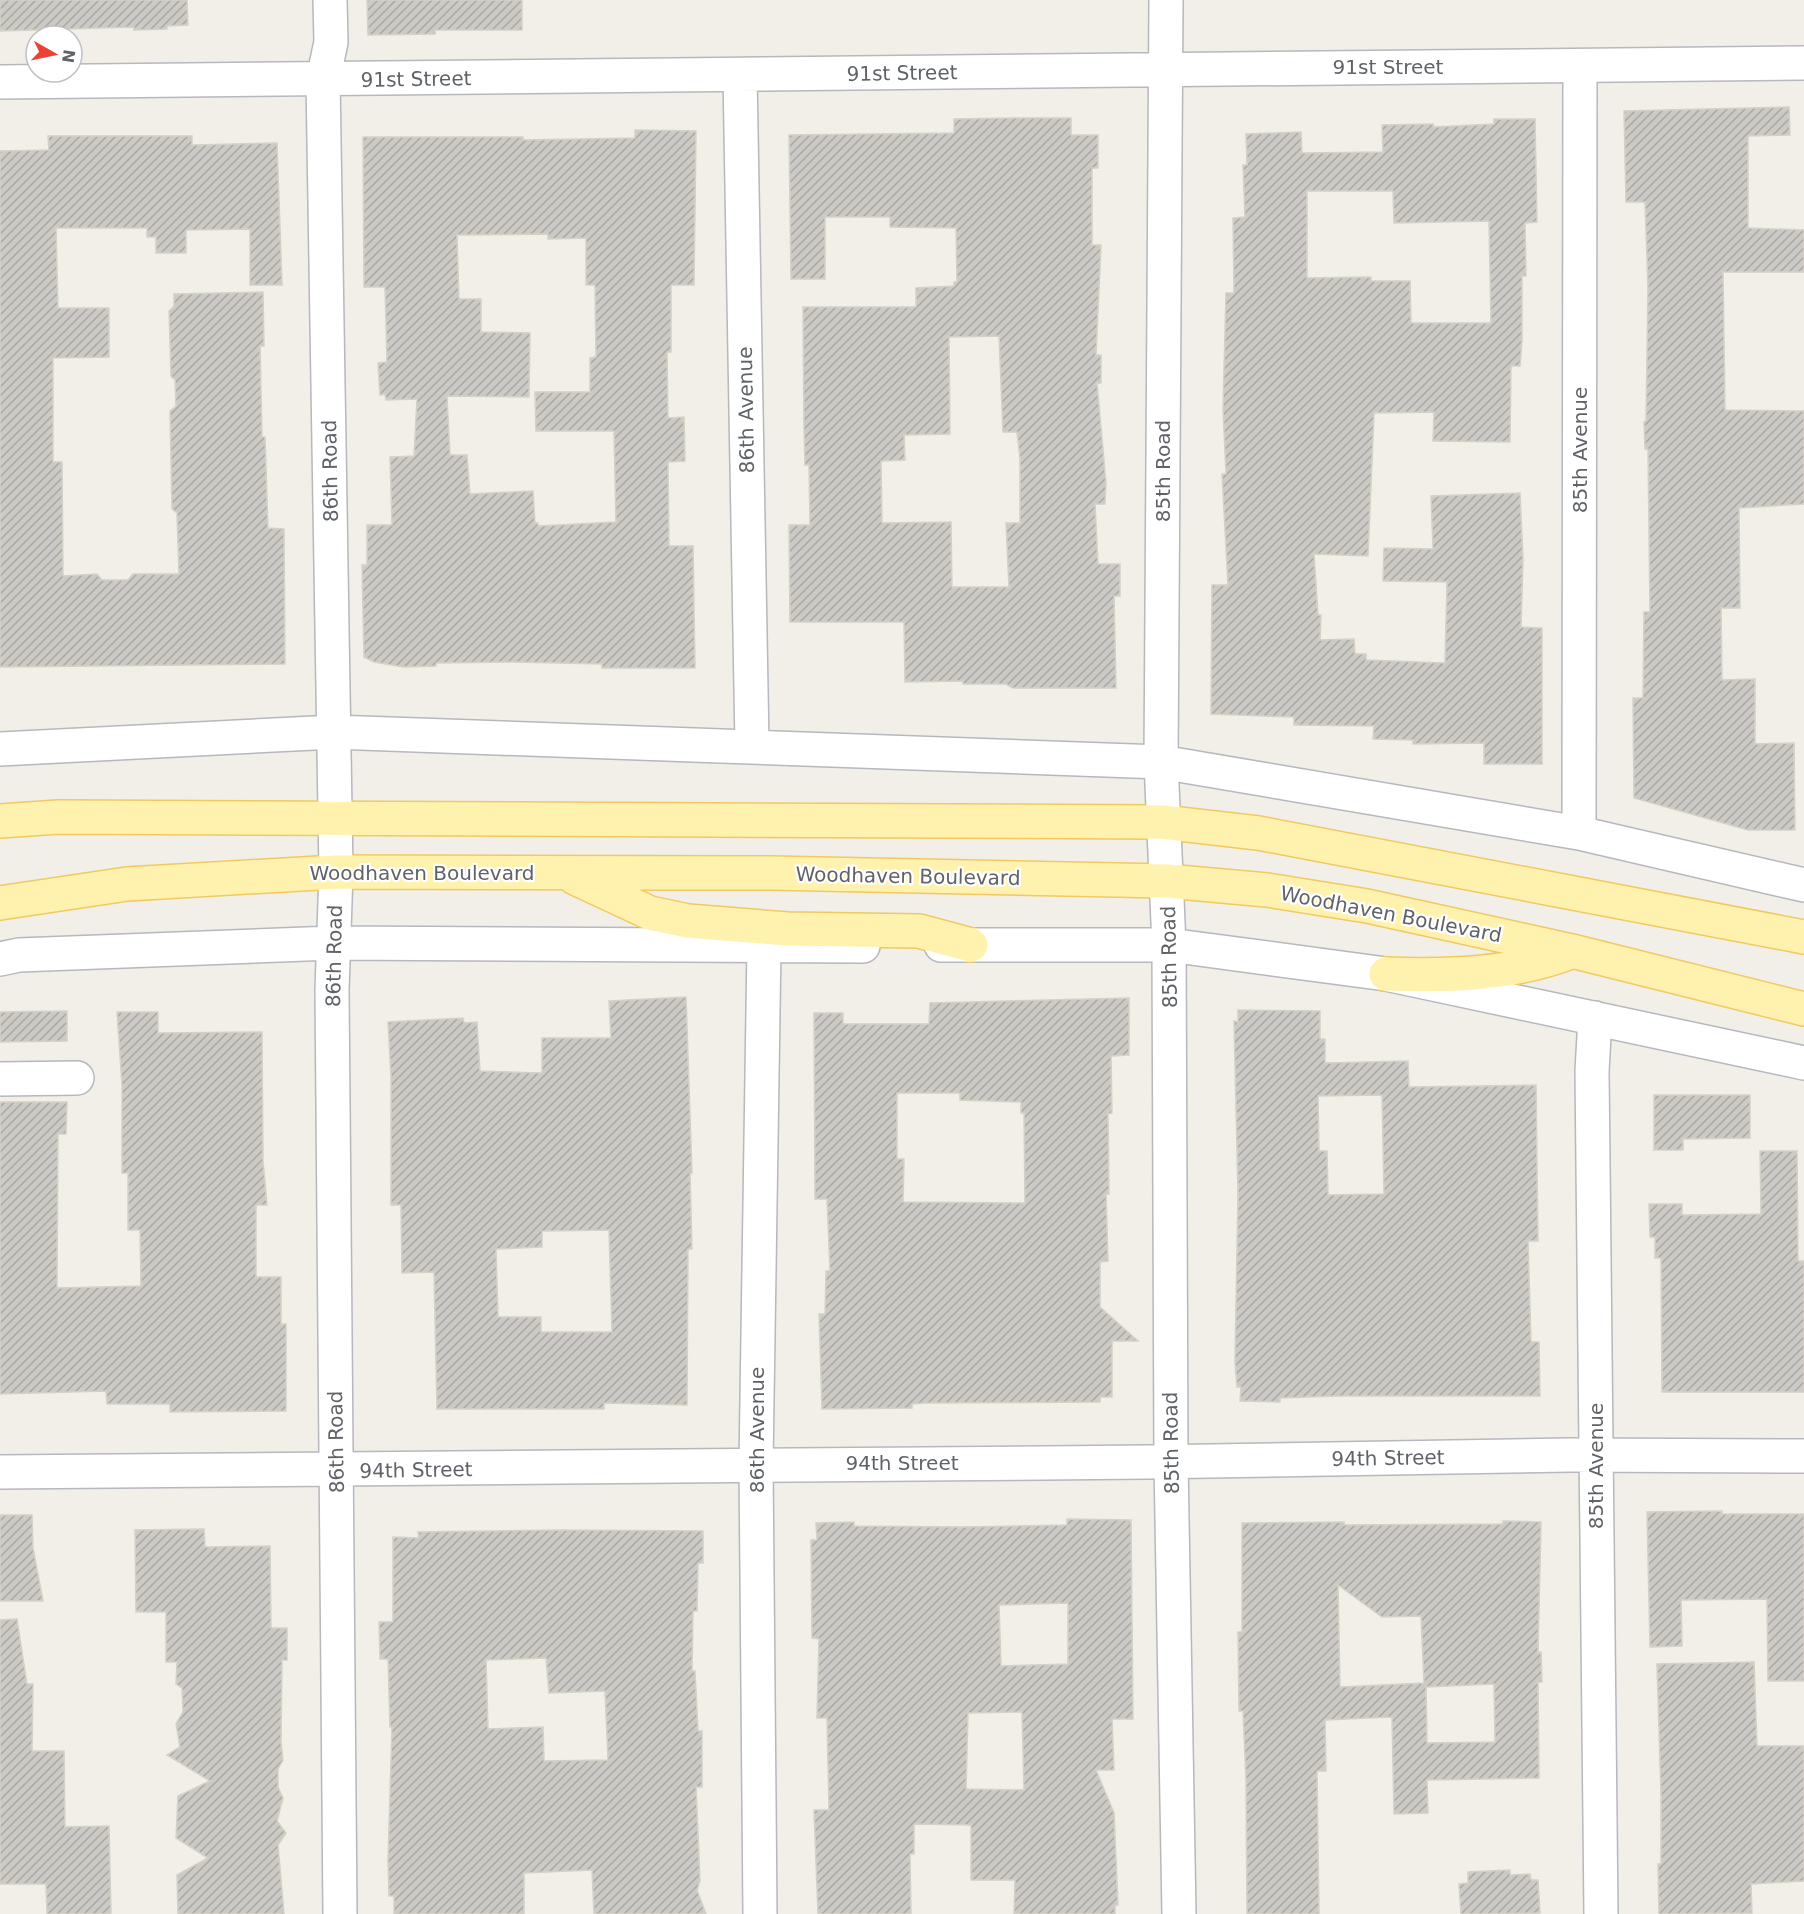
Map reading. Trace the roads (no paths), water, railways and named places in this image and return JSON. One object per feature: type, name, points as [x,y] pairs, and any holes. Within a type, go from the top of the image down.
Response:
[{"type":"main road","points":[[0,821],[58,817],[1162,822],[1258,833],[1804,937]]},
{"type":"main road","name":"Woodhaven Boulevard","points":[[0,903],[127,884],[336,872],[562,872],[1167,881],[1268,890],[1367,906],[1572,951],[1804,1009]]},
{"type":"main road","points":[[562,872],[650,913],[688,921],[787,929],[919,931],[971,945]]},
{"type":"main road","points":[[1386,974],[1469,975],[1546,961],[1572,951]]},
{"type":"street","name":"86th Road","points":[[330,0],[331,42],[323,80],[336,872],[332,943],[340,1914]]},
{"type":"street","name":"85th Road","points":[[1166,0],[1161,762],[1169,945],[1171,1462],[1179,1914]]},
{"type":"street","name":"91st Street","points":[[0,82],[1804,63]]},
{"type":"street","name":"85th Avenue","points":[[1579,833],[1580,66]]},
{"type":"street","name":"86th Avenue","points":[[740,75],[752,745]]},
{"type":"street","points":[[0,749],[334,732],[752,745],[1161,762],[1579,833],[1804,885]]},
{"type":"street","points":[[0,959],[19,955],[332,943],[764,946],[1169,945],[1386,974],[1804,1063]]},
{"type":"street","name":"86th Avenue","points":[[760,1914],[756,1464],[764,946]]},
{"type":"street","name":"85th Avenue","points":[[1594,1018],[1592,1071],[1601,1914]]},
{"type":"street","points":[[0,1079],[76,1078]]},
{"type":"street","name":"94th Street","points":[[0,1472],[336,1471],[1596,1455],[1804,1456]]}]
